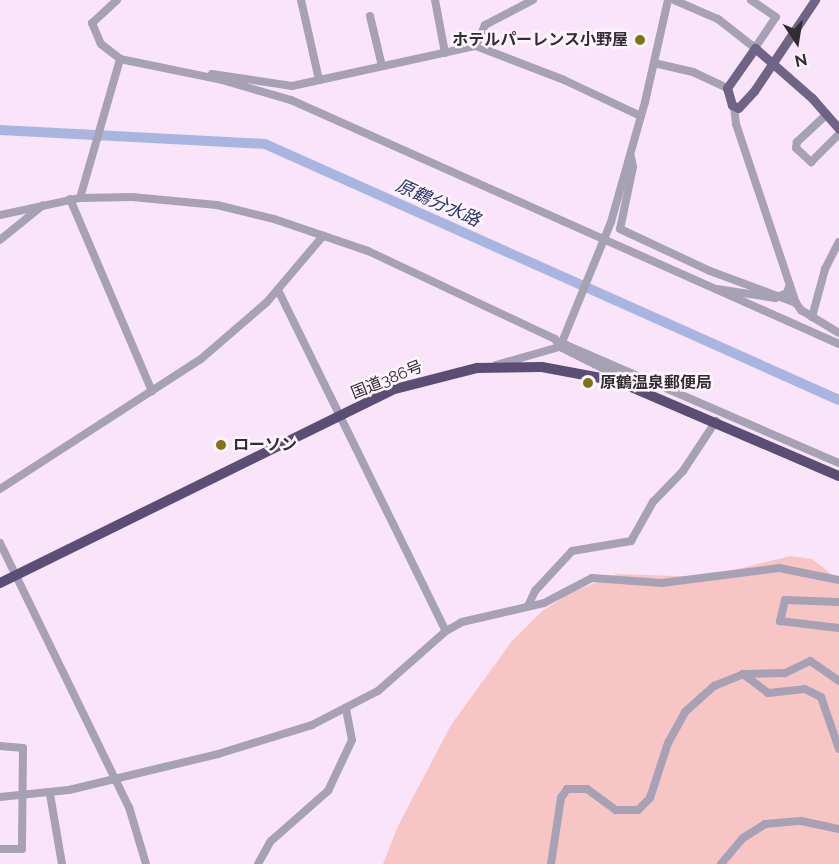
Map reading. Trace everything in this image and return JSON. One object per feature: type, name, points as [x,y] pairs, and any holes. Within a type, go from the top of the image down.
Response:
[{"type":"highway","name":"国道386号","points":[[0,583],[410,383],[495,366],[558,369],[639,388],[839,476]]},
{"type":"main road","points":[[815,0],[754,91],[742,106],[734,107],[728,88],[754,48],[826,115],[839,129]]},
{"type":"street","points":[[117,0],[92,23],[102,44],[120,61],[201,75],[291,100],[603,241],[839,344]]},
{"type":"street","points":[[301,0],[318,80]]},
{"type":"street","points":[[435,0],[446,53]]},
{"type":"street","points":[[476,46],[485,25],[533,0]]},
{"type":"street","points":[[560,347],[562,335],[603,241],[631,152],[668,0]]},
{"type":"street","points":[[674,0],[718,20],[754,48],[776,18],[751,0]]},
{"type":"street","points":[[370,16],[382,66]]},
{"type":"street","points":[[201,75],[233,75],[284,86],[476,46],[564,80],[641,116]]},
{"type":"street","points":[[80,196],[120,61]]},
{"type":"street","points":[[654,63],[693,72],[728,88]]},
{"type":"street","points":[[734,107],[741,139],[796,303]]},
{"type":"street","points":[[826,115],[797,142],[796,148],[811,162],[839,134]]},
{"type":"street","points":[[631,152],[633,167],[620,229],[712,272],[782,296],[839,333]]},
{"type":"street","points":[[0,215],[80,196],[142,197],[217,206],[368,251],[555,339],[560,347],[639,388]]},
{"type":"street","points":[[70,199],[152,391]]},
{"type":"street","points":[[0,240],[44,204]]},
{"type":"street","points":[[0,489],[201,359],[278,290],[323,236]]},
{"type":"street","points":[[812,317],[825,268],[839,242]]},
{"type":"street","points":[[715,289],[726,288],[771,298],[782,296],[790,284]]},
{"type":"street","points":[[278,290],[446,631]]},
{"type":"street","points":[[495,366],[566,345],[839,463]]},
{"type":"street","points":[[528,606],[535,591],[572,551],[631,541],[653,502],[683,471],[716,421]]},
{"type":"street","points":[[0,543],[133,817],[146,864]]},
{"type":"street","points":[[0,797],[50,794],[218,754],[312,725],[378,691],[446,631],[462,622],[553,599],[592,578],[677,583],[779,568],[839,580]]},
{"type":"street","points":[[839,602],[785,600],[780,621],[839,628]]},
{"type":"street","points":[[551,864],[561,798],[567,789],[587,789],[616,810],[638,810],[650,798],[668,743],[685,712],[714,686],[743,674],[785,673],[810,661],[839,681]]},
{"type":"street","points":[[743,674],[768,693],[805,689],[821,697],[839,749]]},
{"type":"street","points":[[258,864],[271,841],[328,790],[352,740],[346,708]]},
{"type":"street","points":[[0,746],[23,748],[22,849],[0,849]]},
{"type":"street","points":[[50,794],[62,864]]},
{"type":"street","points":[[721,864],[743,838],[765,824],[801,820],[839,829]]},
{"type":"shaded area","points":[[790,556],[812,559],[839,580],[839,864],[383,864],[398,826],[451,725],[512,641],[541,612],[568,594],[617,574],[706,577]]},
{"type":"waterway","name":"原鶴分水路","points":[[0,130],[265,144],[839,400]]},
{"type":"place","name":"ホテルパーレンス小野屋","points":[[640,40]]},
{"type":"place","name":"原鶴温泉郵便局","points":[[588,383]]},
{"type":"place","name":"ローソン","points":[[221,445]]}]
